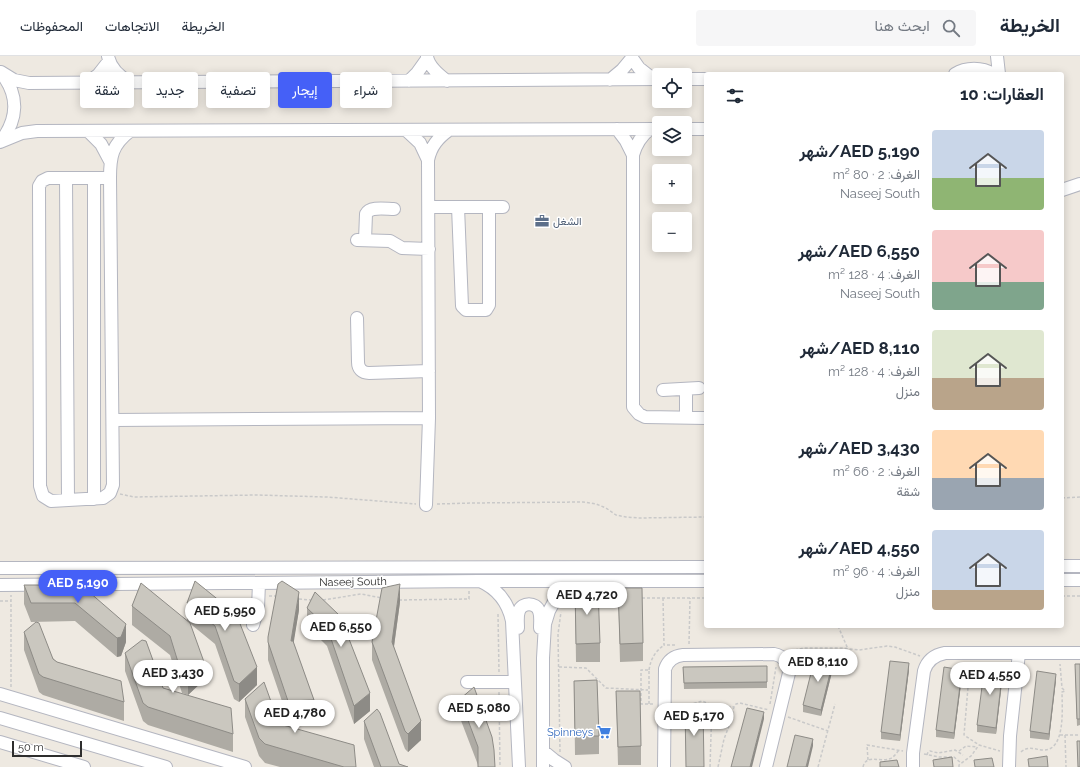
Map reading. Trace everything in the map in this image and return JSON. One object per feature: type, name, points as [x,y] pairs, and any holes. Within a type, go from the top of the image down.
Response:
[{"type":"street","points":[[997,56],[999,72]]},
{"type":"street","points":[[409,81],[417,73],[427,57],[438,73],[447,81]]},
{"type":"street","points":[[610,80],[622,70],[632,57],[639,68],[652,77]]},
{"type":"street","points":[[100,72],[109,59],[117,72]]},
{"type":"street","points":[[961,72],[969,69],[980,69],[988,72]]},
{"type":"street","points":[[1,72],[14,80],[29,83],[80,82]]},
{"type":"street","points":[[0,142],[12,124],[15,102],[8,81],[1,72]]},
{"type":"street","points":[[692,79],[704,79]]},
{"type":"street","points":[[134,82],[652,80]]},
{"type":"street","points":[[617,129],[626,141],[633,155]]},
{"type":"street","points":[[0,142],[14,135],[29,132],[652,129]]},
{"type":"street","points":[[692,129],[704,129]]},
{"type":"street","points":[[406,130],[420,143],[428,160]]},
{"type":"street","points":[[426,505],[429,418],[428,160],[435,142],[449,130]]},
{"type":"street","points":[[88,131],[101,144],[110,161]]},
{"type":"street","points":[[110,178],[46,179],[42,181],[39,186],[40,486],[43,496],[51,501],[103,498],[112,490],[113,420],[110,161],[117,144],[130,131]]},
{"type":"street","points":[[652,131],[641,138],[637,143],[633,155],[633,407],[638,414],[645,417],[704,418]]},
{"type":"street","points":[[66,178],[68,500]]},
{"type":"street","points":[[94,178],[94,499]]},
{"type":"street","points":[[1064,189],[1080,184]]},
{"type":"street","points":[[429,207],[503,207]]},
{"type":"street","points":[[458,207],[462,306],[466,310],[482,311],[486,310],[489,305],[489,207]]},
{"type":"street","points":[[394,209],[371,209],[368,211],[366,214],[361,240],[390,240],[402,248],[429,249]]},
{"type":"street","points":[[357,318],[358,366],[362,371],[369,373],[429,371]]},
{"type":"street","points":[[663,390],[699,388]]},
{"type":"street","points":[[686,389],[686,417]]},
{"type":"street","points":[[113,420],[429,418]]},
{"type":"street","points":[[0,568],[704,566]]},
{"type":"street","points":[[1064,566],[1080,566]]},
{"type":"street","points":[[1064,580],[1080,580]]},
{"type":"street","points":[[479,581],[497,592],[508,608],[512,620],[519,767]]},
{"type":"street","points":[[543,767],[545,624],[549,611],[559,594],[572,581]]},
{"type":"street","name":"Naseej South","points":[[6,584],[704,581]]},
{"type":"street","points":[[252,583],[259,595],[258,608],[250,624],[252,583]]},
{"type":"street","points":[[514,656],[518,643],[518,612],[525,605],[531,604],[539,610],[541,634],[544,644]]},
{"type":"street","points":[[913,767],[913,753],[924,671],[929,660],[936,655],[945,653],[1080,653]]},
{"type":"street","points":[[1009,767],[1010,736],[1019,653]]},
{"type":"street","points":[[664,767],[665,669],[668,662],[675,656],[683,655],[774,654],[782,656],[789,666],[789,673],[774,712],[766,767]]},
{"type":"street","points":[[467,684],[515,685]]},
{"type":"street","points":[[6,695],[245,767]]},
{"type":"street","points":[[0,718],[166,767]]},
{"type":"street","points":[[0,742],[84,767]]},
{"type":"street","points":[[543,751],[565,767]]},
{"type":"path","points":[[112,490],[123,495],[134,497],[257,495],[327,497],[426,505],[583,502],[596,504],[606,508],[616,515],[626,517],[704,517]]},
{"type":"path","points":[[1064,498],[1080,497]]},
{"type":"path","points":[[6,584],[11,601],[6,695]]},
{"type":"path","points":[[395,600],[469,599],[469,588]]},
{"type":"path","points":[[319,600],[328,600],[361,594],[386,599]]},
{"type":"path","points":[[259,595],[279,596]]},
{"type":"path","points":[[1064,596],[1080,596]]},
{"type":"path","points":[[596,599],[626,598]]},
{"type":"path","points":[[641,598],[704,598]]},
{"type":"path","points":[[663,598],[664,645]]},
{"type":"path","points":[[689,644],[690,598]]},
{"type":"path","points":[[294,599],[312,600]]},
{"type":"path","points":[[0,601],[11,601]]},
{"type":"path","points":[[560,754],[558,634],[562,608]]},
{"type":"path","points":[[498,614],[500,767]]},
{"type":"path","points":[[839,628],[848,649]]},
{"type":"path","points":[[649,704],[649,670],[654,654],[664,645],[683,644]]},
{"type":"path","points":[[774,712],[776,665],[782,656],[790,651],[804,648],[859,650],[879,646],[895,647],[929,660]]},
{"type":"path","points":[[559,667],[586,668],[606,688],[648,690]]},
{"type":"path","points":[[649,670],[641,670],[641,704],[689,705],[702,701],[712,706],[734,707]]},
{"type":"path","points":[[718,767],[724,739],[734,707],[739,703],[774,712],[828,731]]},
{"type":"path","points":[[818,767],[835,704]]},
{"type":"path","points":[[710,767],[712,706]]},
{"type":"path","points":[[1060,735],[1080,735]]},
{"type":"path","points":[[1065,735],[1066,767]]},
{"type":"path","points":[[959,767],[959,765],[971,756],[979,745]]},
{"type":"path","points":[[927,755],[930,751],[938,753],[958,751],[966,746],[977,747]]},
{"type":"path","points":[[863,767],[864,763],[868,760],[888,760],[899,750]]},
{"type":"path","points":[[958,751],[963,755]]},
{"type":"building","points":[[195,581],[237,616],[257,667],[239,684],[234,681],[215,626],[187,603]]},
{"type":"building","points":[[282,581],[299,592],[291,641],[293,641],[314,700],[288,701],[268,642],[278,584]]},
{"type":"building","points":[[141,583],[190,623],[204,662],[188,676],[182,675],[170,636],[132,606]]},
{"type":"building","points":[[400,584],[392,642],[421,721],[408,734],[405,731],[372,642],[382,588]]},
{"type":"building","points":[[24,585],[81,585],[126,624],[121,637],[117,638],[75,603],[31,603]]},
{"type":"building","points":[[575,588],[598,588],[600,643],[576,644]]},
{"type":"building","points":[[618,588],[642,588],[643,643],[620,644]]},
{"type":"building","points":[[315,592],[339,615],[370,693],[354,706],[327,627],[307,608]]},
{"type":"building","points":[[36,622],[39,623],[53,659],[57,662],[121,681],[124,702],[43,677],[39,674],[24,632]]},
{"type":"building","points":[[142,640],[146,641],[163,688],[231,708],[233,734],[148,707],[143,703],[125,653]]},
{"type":"building","points":[[815,657],[833,661],[821,710],[803,705]]},
{"type":"building","points":[[890,661],[909,663],[900,735],[881,732]]},
{"type":"building","points":[[985,664],[1003,667],[996,728],[977,725]]},
{"type":"building","points":[[1075,664],[1080,664],[1080,719],[1077,719]]},
{"type":"building","points":[[767,666],[767,682],[684,683],[683,667]]},
{"type":"building","points":[[944,667],[962,670],[954,733],[936,730]]},
{"type":"building","points":[[1037,671],[1056,674],[1049,734],[1030,731]]},
{"type":"building","points":[[597,680],[599,736],[575,736],[574,681]]},
{"type":"building","points":[[264,682],[278,721],[283,725],[354,745],[356,767],[344,767],[265,744],[259,738],[245,699]]},
{"type":"building","points":[[474,687],[492,737],[495,767],[478,767],[478,747],[460,699]]},
{"type":"building","points":[[616,691],[640,691],[641,746],[618,747]]},
{"type":"building","points":[[685,707],[703,707],[704,767],[686,767]]},
{"type":"building","points":[[747,708],[764,712],[750,767],[731,767]]},
{"type":"building","points":[[377,709],[380,713],[399,764],[408,767],[381,767],[364,721]]},
{"type":"building","points":[[795,735],[813,739],[806,767],[787,767]]},
{"type":"building","points":[[1077,741],[1080,741],[1080,767],[1078,767]]},
{"type":"building","points":[[1047,756],[1048,767],[1029,767],[1028,759]]},
{"type":"building","points":[[952,757],[953,767],[934,767],[933,760]]},
{"type":"building","points":[[992,758],[994,767],[975,767],[974,760]]},
{"type":"building","points":[[897,760],[899,767],[880,767],[880,762]]},
{"type":"place","name":"الشغل","points":[[542,221]]},
{"type":"place","name":"Spinneys","points":[[604,732]]}]
